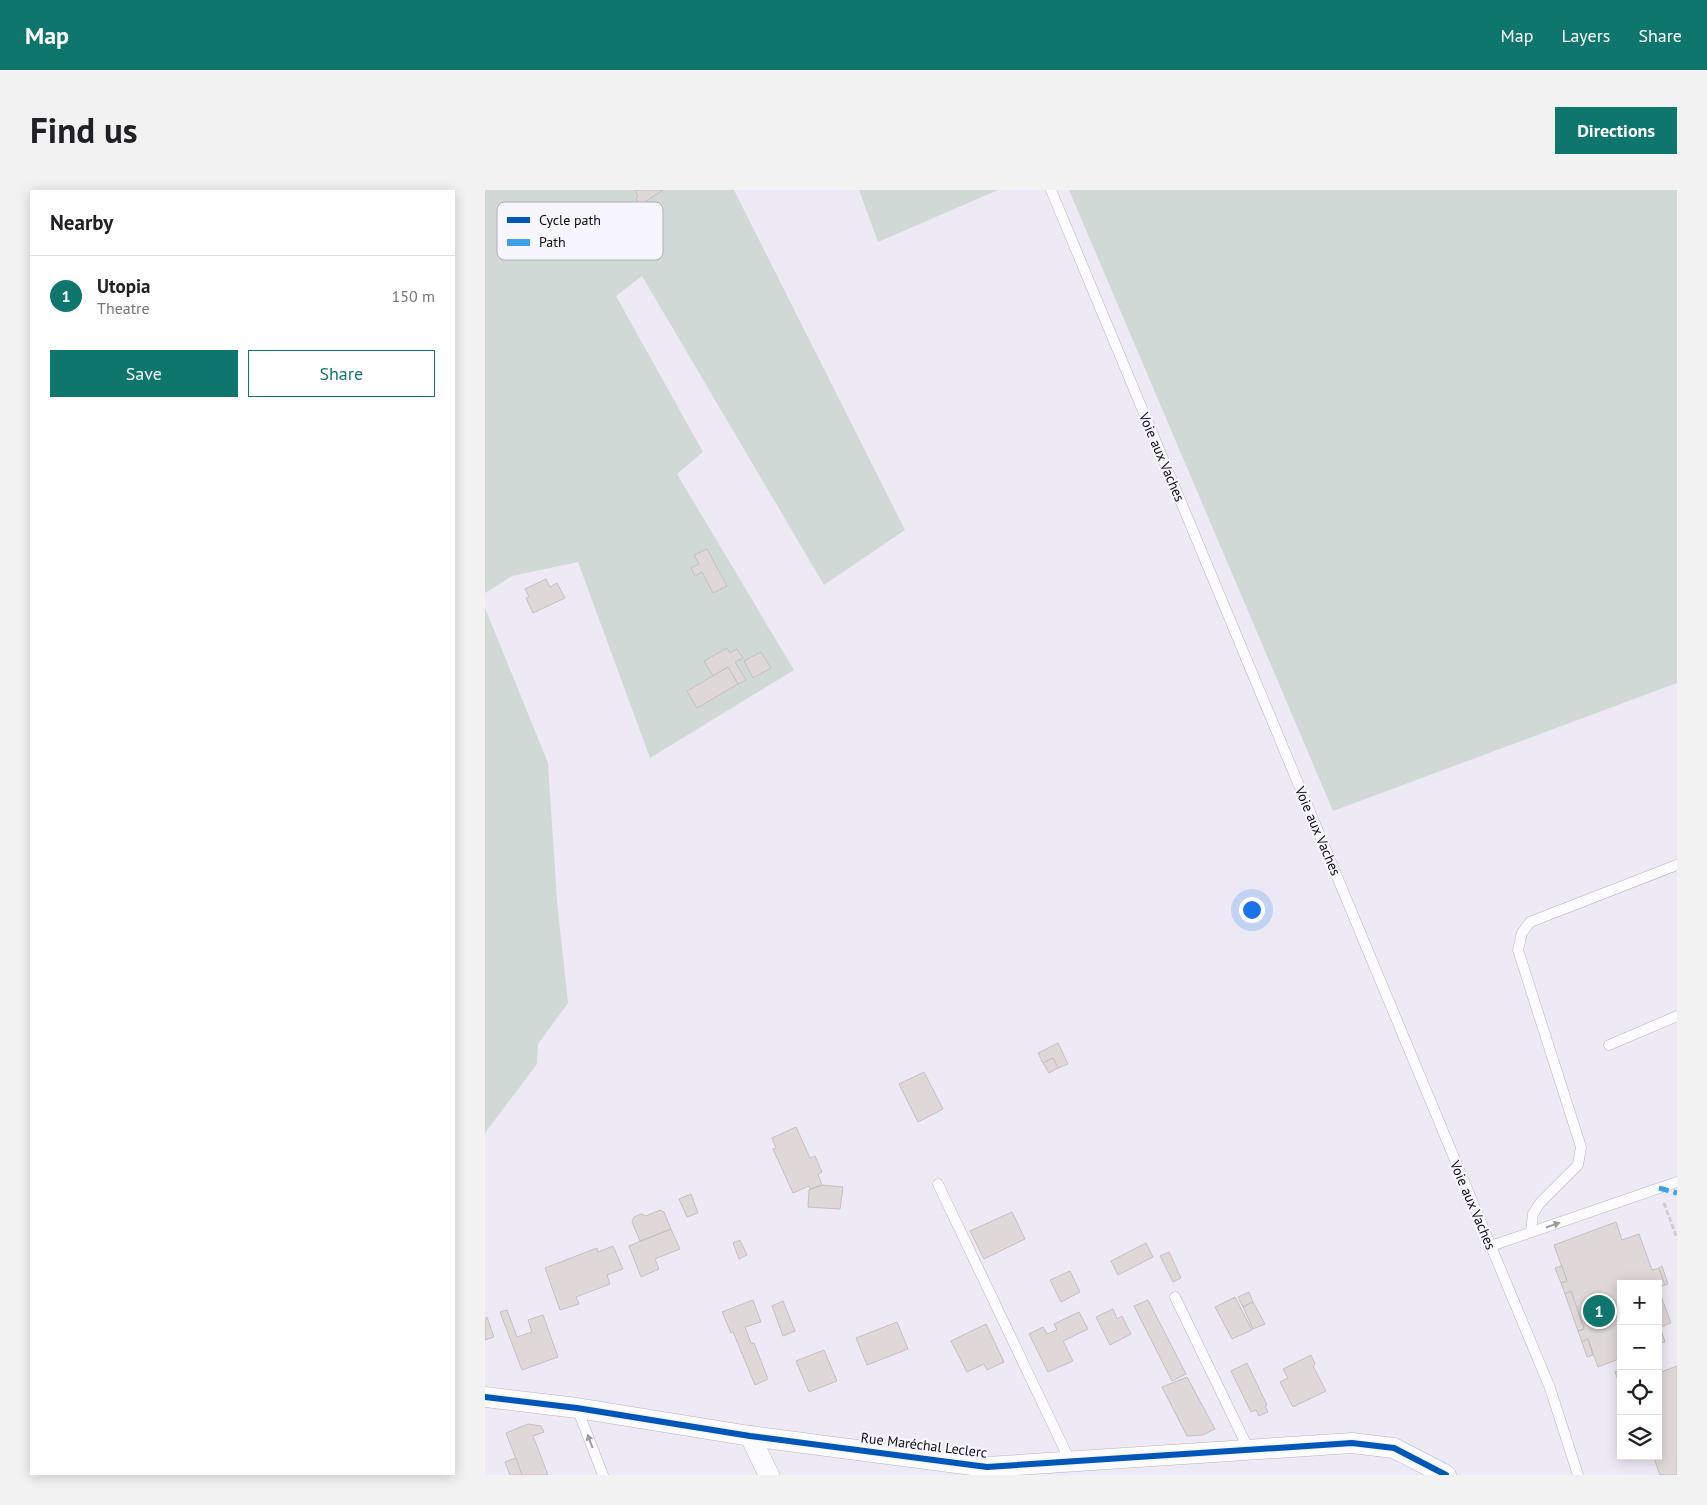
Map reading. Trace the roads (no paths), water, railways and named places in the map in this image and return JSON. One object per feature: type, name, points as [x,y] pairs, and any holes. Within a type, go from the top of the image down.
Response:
[{"type":"street","name":"Rue Maréchal Leclerc","points":[[485,1397],[577,1408],[750,1436],[987,1467],[1352,1443],[1394,1448],[1446,1475]]},
{"type":"street","points":[[750,1436],[769,1475]]},
{"type":"lane","name":"Voie aux Vaches","points":[[1051,190],[1550,1388],[1578,1475]]},
{"type":"lane","points":[[1531,1232],[1533,1214],[1540,1203],[1578,1165],[1581,1147],[1518,950],[1522,933],[1530,922],[1677,865]]},
{"type":"lane","points":[[1609,1045],[1677,1016]]},
{"type":"lane","points":[[1491,1246],[1677,1182]]},
{"type":"lane","points":[[937,1184],[1070,1461]]},
{"type":"lane","points":[[1175,1297],[1249,1450]]},
{"type":"lane","points":[[577,1408],[603,1475]]},
{"type":"place","name":"Utopia","points":[[1599,1311]]}]
